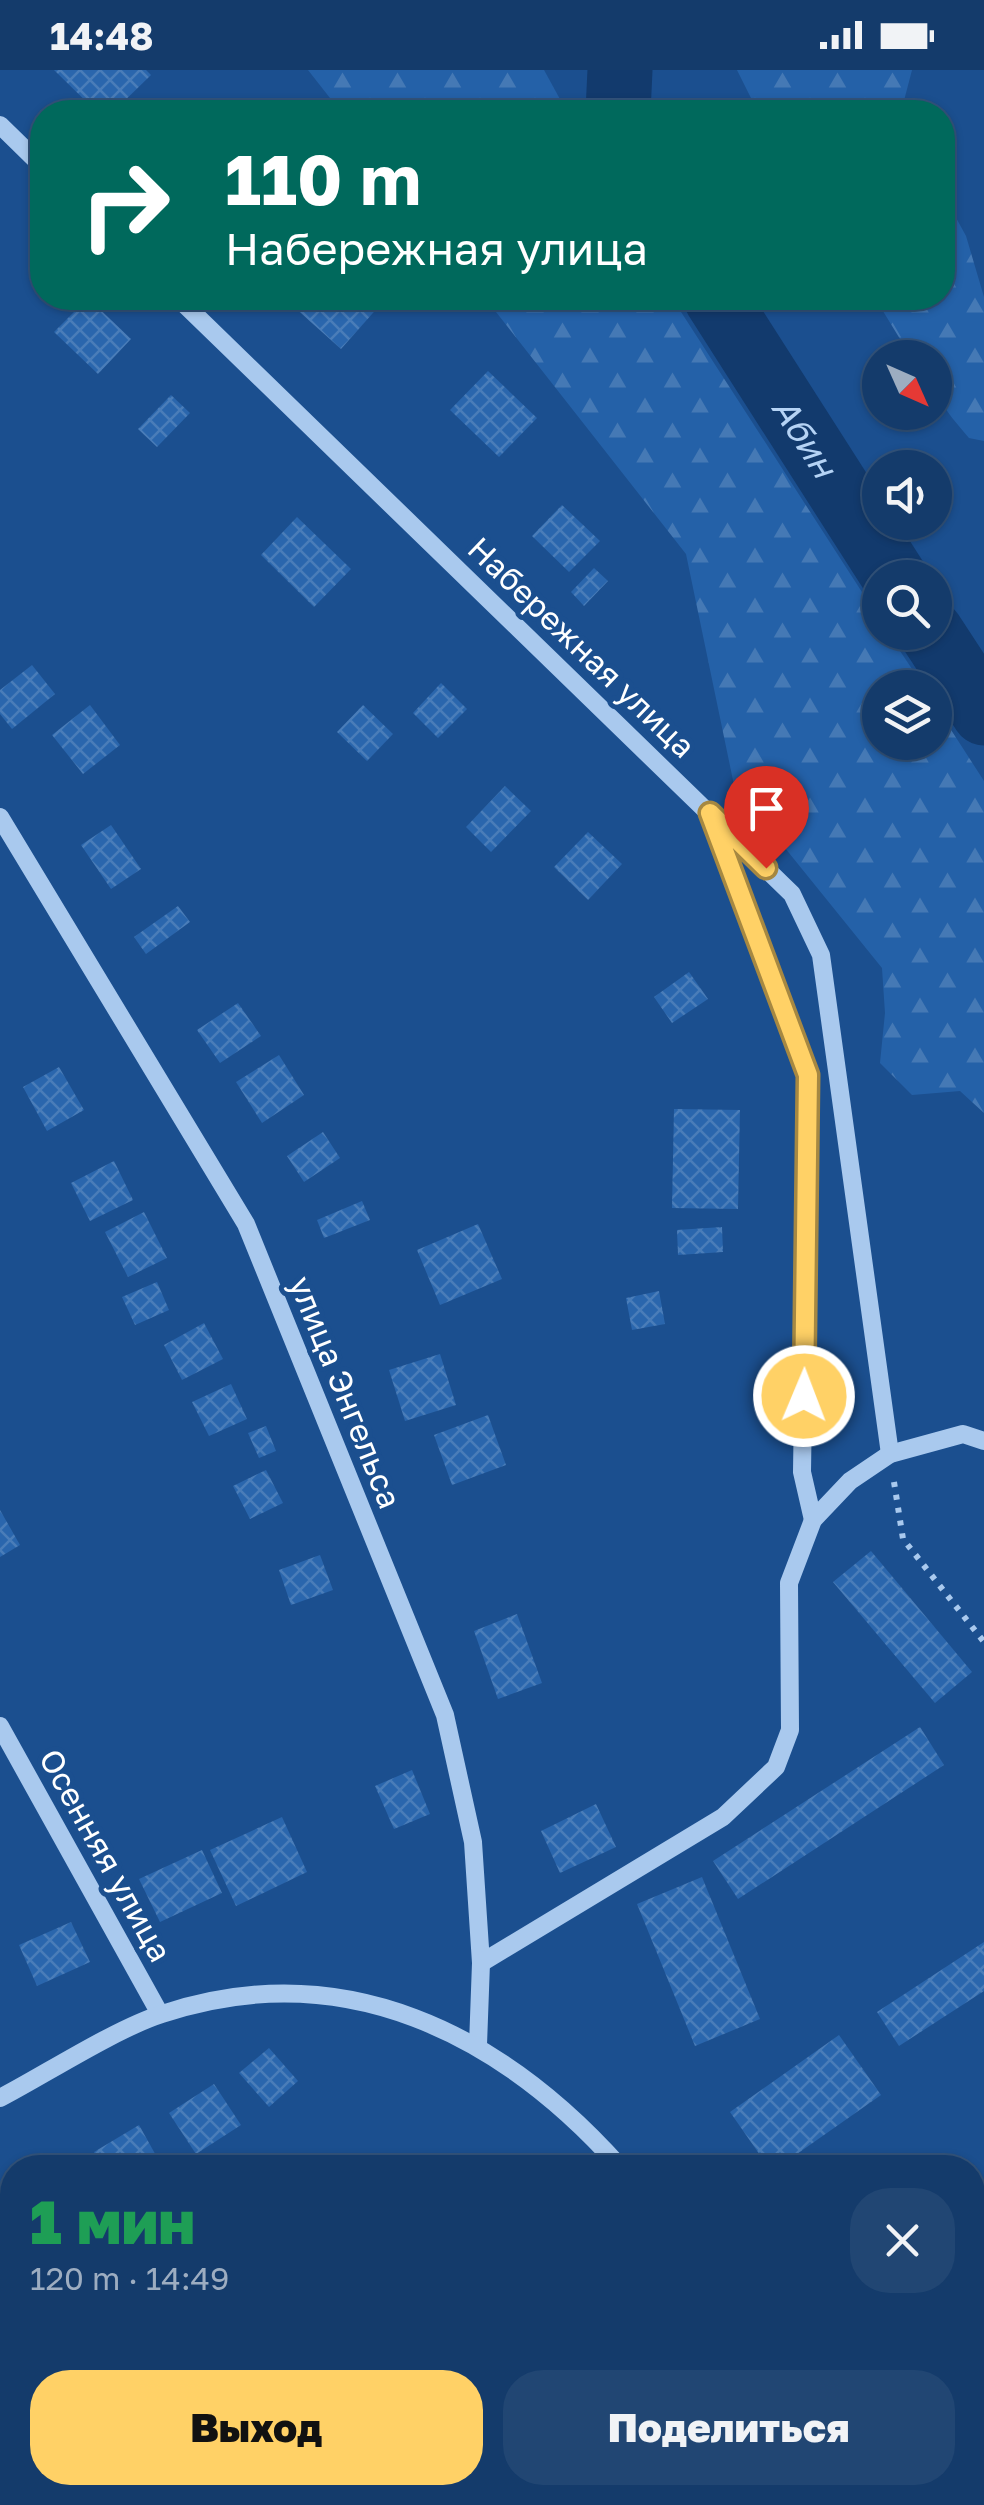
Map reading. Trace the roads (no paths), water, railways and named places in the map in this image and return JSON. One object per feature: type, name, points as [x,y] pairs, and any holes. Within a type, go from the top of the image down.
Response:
[{"type":"street","points":[[0,125],[30,154]]},
{"type":"street","name":"Набережная улица","points":[[190,310],[792,894],[821,955],[890,1454]]},
{"type":"street","points":[[710,813],[808,1075],[802,1472],[813,1520]]},
{"type":"street","name":"улица Энгельса","points":[[0,817],[246,1224],[445,1715],[473,1842],[480,1963],[478,2045]]},
{"type":"street","points":[[480,1963],[723,1817],[776,1767],[790,1730],[789,1582],[813,1520],[850,1481],[890,1454],[964,1434],[984,1441]]},
{"type":"street","name":"Осенняя улица","points":[[0,1726],[160,2014]]},
{"type":"street","points":[[0,2098],[160,2014],[269,1991],[349,1998],[414,2016],[478,2045],[519,2071],[573,2117],[609,2155]]},
{"type":"waterway","name":"Абин","points":[[619,100],[620,70]]},
{"type":"waterway","name":"Абин","points":[[724,310],[883,560]]},
{"type":"waterway","name":"Абин","points":[[943,650],[984,713]]}]
